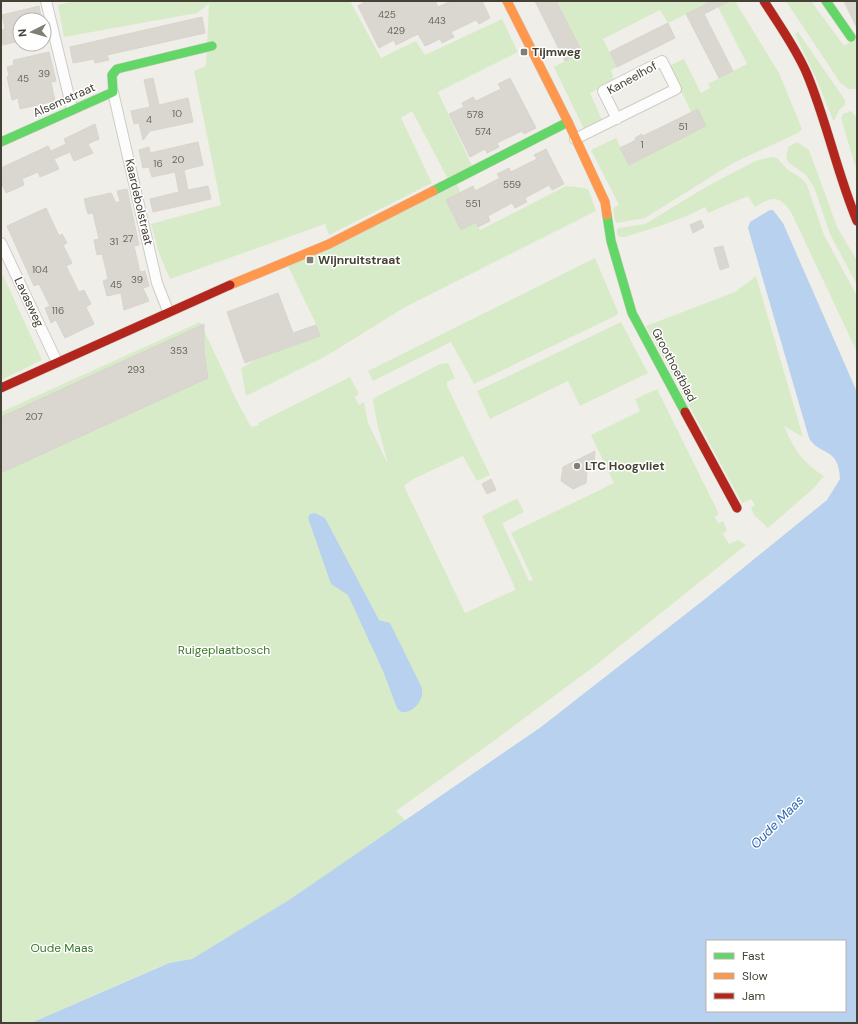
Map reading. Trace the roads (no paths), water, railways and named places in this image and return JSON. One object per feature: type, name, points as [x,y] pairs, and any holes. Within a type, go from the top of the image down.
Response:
[{"type":"street","points":[[46,1],[72,109]]},
{"type":"street","points":[[507,1],[568,122],[575,139]]},
{"type":"street","points":[[764,1],[790,42],[807,74],[818,104],[844,190],[857,221]]},
{"type":"street","points":[[826,1],[851,37]]},
{"type":"street","name":"Alsemstraat","points":[[1,142],[113,92],[112,75],[117,69],[212,46]]},
{"type":"street","name":"Kaneelhof","points":[[575,139],[616,119],[676,89],[662,61],[603,91],[616,119]]},
{"type":"street","name":"Kaardebolstraat","points":[[113,92],[157,283],[168,311]]},
{"type":"street","points":[[1,388],[240,279],[329,244],[568,122]]},
{"type":"street","name":"Groothoefblad","points":[[575,139],[605,202],[611,241],[632,313],[737,508]]},
{"type":"street","name":"Lavasweg","points":[[1,243],[57,362]]},
{"type":"water","name":"Oude Maas","points":[[770,210],[773,210],[783,223],[857,392],[857,1023],[31,1023],[169,963],[192,959],[289,900],[541,727],[705,599],[827,500],[840,479],[839,469],[832,456],[813,444],[809,438],[748,228],[750,222]]},
{"type":"water","points":[[315,513],[325,518],[379,620],[390,623],[421,686],[422,695],[418,704],[406,712],[401,712],[397,708],[383,671],[348,595],[331,584],[308,518],[310,514]]},
{"type":"place","name":"Tijmweg","points":[[524,52]]},
{"type":"place","name":"Wijnruitstraat","points":[[310,260]]},
{"type":"place","name":"LTC Hoogvliet","points":[[577,466]]},
{"type":"park label","name":"Ruigeplaatbosch","points":[[224,650]]}]
